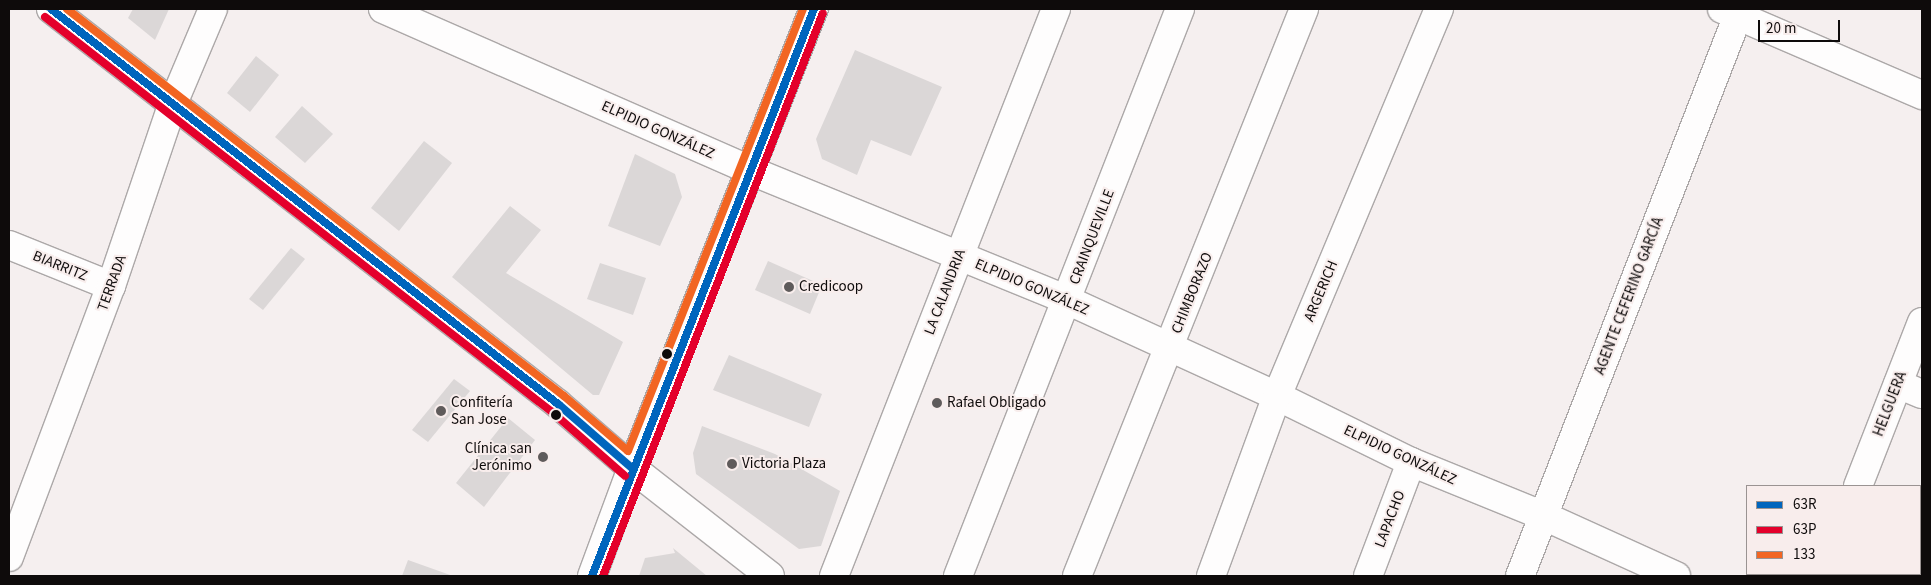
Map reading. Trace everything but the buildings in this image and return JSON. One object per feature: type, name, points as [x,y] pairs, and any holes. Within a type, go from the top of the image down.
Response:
[{"type":"street","points":[[51,9],[172,106],[558,404],[632,468],[770,576]]},
{"type":"street","name":"TERRADA","points":[[9,557],[111,286],[172,106],[213,9]]},
{"type":"street","name":"ELPIDIO GONZÁLEZ","points":[[383,9],[750,170],[1067,300],[1170,350],[1277,396],[1411,462],[1544,516],[1664,574]]},
{"type":"street","points":[[592,576],[632,468],[814,9]]},
{"type":"street","name":"LA CALANDRIA","points":[[834,576],[1056,9]]},
{"type":"street","name":"CRAINQUEVILLE","points":[[958,576],[1180,9]]},
{"type":"street","name":"CHIMBORAZO","points":[[1077,576],[1170,350],[1304,9]]},
{"type":"street","name":"ARGERICH","points":[[1211,576],[1277,396],[1439,9]]},
{"type":"street","points":[[1730,12],[1922,95]]},
{"type":"street","name":"AGENTE CEFERINO GARCÍA","points":[[1520,576],[1544,516],[1730,12]]},
{"type":"street","name":"BIARRITZ","points":[[9,245],[111,286]]},
{"type":"street","name":"HELGUERA","points":[[1859,485],[1910,389],[1922,322]]},
{"type":"street","name":"LAPACHO","points":[[1368,576],[1411,462]]},
{"type":"transit line","name":"63R","points":[[51,9],[558,404],[632,468]]},
{"type":"transit line","name":"133","points":[[67,9],[564,396],[628,451],[803,9]]},
{"type":"transit line","name":"63R","points":[[592,576],[814,9]]},
{"type":"transit line","name":"63P","points":[[603,576],[823,13]]},
{"type":"transit line","name":"63P","points":[[45,17],[552,412],[625,476]]},
{"type":"place","name":"Credicoop","points":[[789,287]]},
{"type":"place","name":"Rafael Obligado","points":[[937,403]]},
{"type":"place","name":"Confitería San Jose","points":[[441,411]]},
{"type":"place","name":"Clínica san Jerónimo","points":[[543,457]]},
{"type":"place","name":"Victoria Plaza","points":[[732,464]]}]
